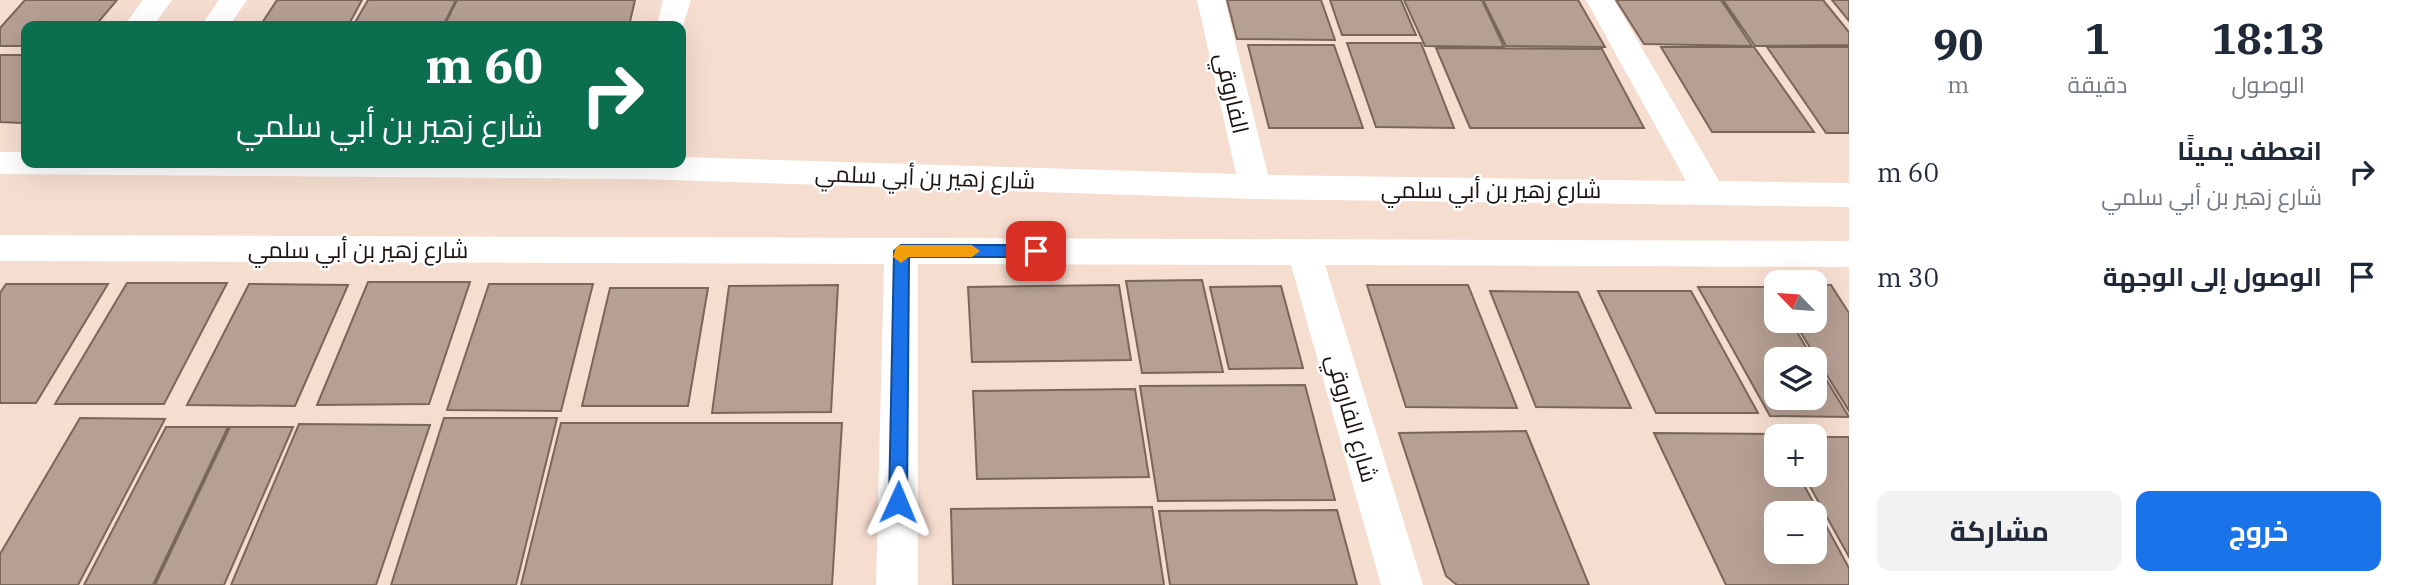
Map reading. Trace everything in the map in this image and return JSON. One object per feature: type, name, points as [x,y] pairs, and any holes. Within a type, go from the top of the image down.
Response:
[{"type":"street","points":[[142,21],[158,0]]},
{"type":"street","points":[[218,21],[233,0]]},
{"type":"street","points":[[672,21],[677,0]]},
{"type":"street","name":"الفاروقي","points":[[1210,0],[1255,187]]},
{"type":"street","points":[[1600,0],[1708,191]]},
{"type":"street","name":"شارع زهير بن أبي سلمي","points":[[0,163],[21,163]]},
{"type":"street","name":"شارع زهير بن أبي سلمي","points":[[686,167],[1255,187],[1708,191],[1849,195]]},
{"type":"street","name":"شارع زهير بن أبي سلمي","points":[[0,248],[1849,254]]},
{"type":"street","points":[[897,585],[901,251]]},
{"type":"street","name":"شارع الفاروقي","points":[[1304,251],[1402,585]]},
{"type":"building","points":[[25,0],[117,0],[99,21],[21,21],[21,46],[0,46],[0,28]]},
{"type":"building","points":[[277,0],[362,0],[351,21],[263,21]]},
{"type":"building","points":[[368,0],[456,0],[446,21],[356,21]]},
{"type":"building","points":[[457,0],[635,0],[630,21],[446,21]]},
{"type":"building","points":[[1227,0],[1321,0],[1335,40],[1237,39]]},
{"type":"building","points":[[1330,0],[1401,0],[1416,35],[1342,35]]},
{"type":"building","points":[[1404,0],[1482,0],[1504,47],[1425,46]]},
{"type":"building","points":[[1483,0],[1578,0],[1605,47],[1506,46]]},
{"type":"building","points":[[1616,0],[1721,0],[1752,46],[1644,44]]},
{"type":"building","points":[[1723,0],[1823,0],[1849,32],[1849,45],[1755,46]]},
{"type":"building","points":[[1832,0],[1849,0],[1849,21]]},
{"type":"building","points":[[1347,43],[1421,43],[1454,128],[1376,127]]},
{"type":"building","points":[[1248,45],[1334,45],[1363,128],[1269,128]]},
{"type":"building","points":[[1661,47],[1754,47],[1814,132],[1712,132]]},
{"type":"building","points":[[1767,47],[1849,47],[1849,133],[1826,133]]},
{"type":"building","points":[[1436,48],[1602,49],[1644,128],[1470,128]]},
{"type":"building","points":[[0,55],[21,55],[21,123],[0,122]]},
{"type":"building","points":[[1202,280],[1223,372],[1142,373],[1126,281]]},
{"type":"building","points":[[368,282],[470,282],[429,404],[317,405]]},
{"type":"building","points":[[127,283],[227,283],[164,404],[55,404]]},
{"type":"building","points":[[6,284],[108,284],[36,403],[0,403],[0,293]]},
{"type":"building","points":[[249,284],[348,285],[295,406],[187,405]]},
{"type":"building","points":[[489,284],[593,284],[561,411],[447,410]]},
{"type":"building","points":[[838,285],[831,412],[712,413],[729,286]]},
{"type":"building","points":[[1119,285],[1131,360],[972,362],[968,287]]},
{"type":"building","points":[[1367,285],[1468,285],[1517,408],[1406,407]]},
{"type":"building","points":[[1827,285],[1831,285],[1849,313],[1849,411],[1827,375],[1827,347],[1810,347],[1801,333],[1827,333]]},
{"type":"building","points":[[1281,286],[1303,368],[1229,369],[1210,287]]},
{"type":"building","points":[[1698,287],[1764,287],[1764,333],[1798,333],[1806,347],[1764,347],[1764,405]]},
{"type":"building","points":[[610,288],[708,288],[688,406],[582,406]]},
{"type":"building","points":[[1490,291],[1578,292],[1631,408],[1536,407]]},
{"type":"building","points":[[1598,291],[1691,291],[1758,413],[1656,413]]},
{"type":"building","points":[[1827,381],[1849,417],[1770,416],[1767,410],[1827,410]]},
{"type":"building","points":[[1305,385],[1335,500],[1158,501],[1140,386]]},
{"type":"building","points":[[1135,389],[1149,477],[977,479],[973,391]]},
{"type":"building","points":[[80,418],[165,419],[78,585],[0,585],[0,554]]},
{"type":"building","points":[[444,418],[557,418],[516,585],[391,585]]},
{"type":"building","points":[[561,423],[842,423],[832,585],[521,585]]},
{"type":"building","points":[[299,424],[430,425],[376,585],[231,585]]},
{"type":"building","points":[[166,427],[228,427],[153,585],[84,585]]},
{"type":"building","points":[[230,427],[293,427],[224,585],[155,585]]},
{"type":"building","points":[[1526,431],[1589,585],[1457,585],[1446,576],[1399,433]]},
{"type":"building","points":[[1654,433],[1764,434],[1764,487],[1805,487],[1813,501],[1764,501],[1764,564],[1827,564],[1827,527],[1849,568],[1849,585],[1726,585]]},
{"type":"building","points":[[1827,437],[1849,437],[1849,557],[1827,517],[1827,501],[1818,501],[1810,487],[1827,487]]},
{"type":"building","points":[[1152,507],[1164,585],[953,585],[951,509]]},
{"type":"building","points":[[1337,510],[1357,585],[1170,585],[1159,511]]},
{"type":"slow traffic","points":[[901,257],[901,251],[972,251]]},
{"type":"route","points":[[898,502],[901,251],[1036,251]]}]
